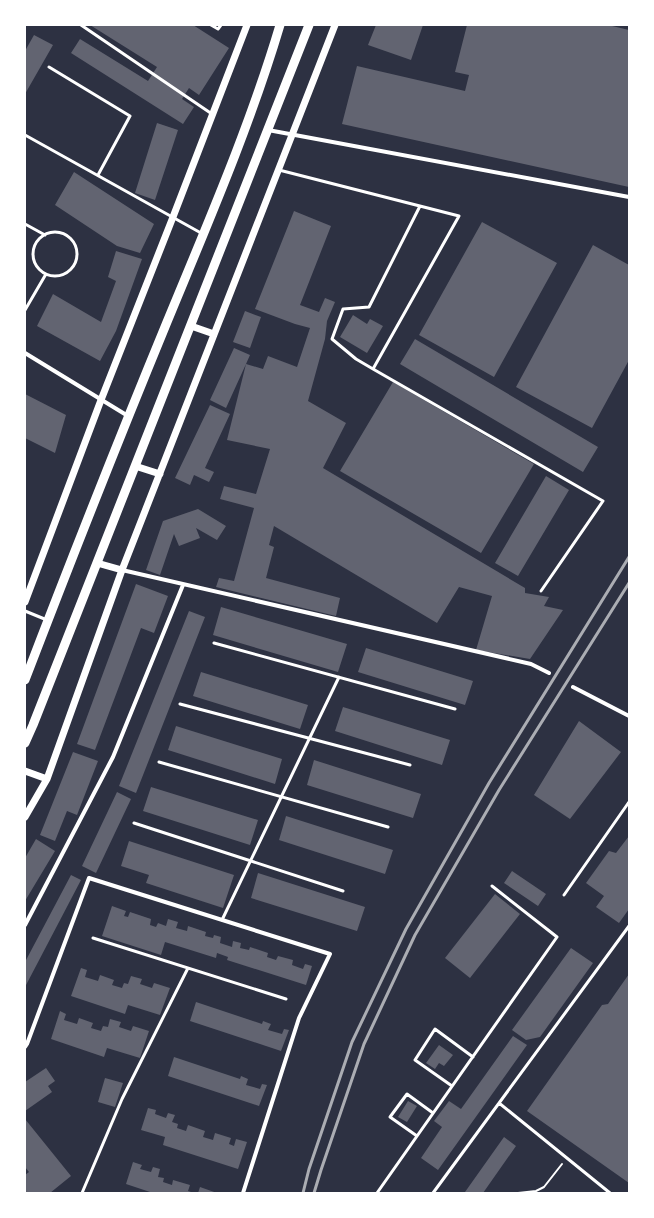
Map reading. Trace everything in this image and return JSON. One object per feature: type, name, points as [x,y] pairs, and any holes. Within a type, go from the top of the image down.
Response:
[{"type":"main road","points":[[25,680],[128,416],[203,234],[265,75],[280,25]]},
{"type":"main road","points":[[25,743],[309,25]]},
{"type":"street","points":[[25,602],[101,400],[247,25]]},
{"type":"street","points":[[25,817],[47,779],[122,570],[291,134],[335,25]]},
{"type":"street","points":[[268,130],[629,197]]},
{"type":"street","points":[[191,326],[214,334]]},
{"type":"street","points":[[25,353],[128,416]]},
{"type":"street","points":[[135,466],[160,474]]},
{"type":"street","points":[[97,563],[183,585],[531,664],[549,673]]},
{"type":"street","points":[[25,925],[113,757],[183,585]]},
{"type":"street","points":[[573,687],[629,716]]},
{"type":"street","points":[[25,771],[47,779]]},
{"type":"street","points":[[25,1047],[28,1044],[89,878],[330,954],[299,1018],[243,1193]]},
{"type":"lane","points":[[81,25],[212,114]]},
{"type":"lane","points":[[210,25],[218,29],[221,25]]},
{"type":"lane","points":[[49,67],[130,116],[98,175]]},
{"type":"lane","points":[[25,135],[203,234]]},
{"type":"lane","points":[[278,170],[459,216],[373,369]]},
{"type":"lane","points":[[420,206],[369,308],[343,309],[332,339],[356,359],[603,500],[541,591]]},
{"type":"lane","points":[[25,224],[45,235]]},
{"type":"lane","points":[[58,233],[71,239],[77,253],[73,267],[67,273],[60,276],[53,276],[46,274],[36,265],[33,258],[33,251],[39,239],[45,235],[58,233]]},
{"type":"lane","points":[[25,310],[46,274]]},
{"type":"lane","points":[[25,611],[48,621]]},
{"type":"lane","points":[[214,643],[455,709]]},
{"type":"lane","points":[[222,920],[339,677]]},
{"type":"lane","points":[[180,704],[410,765]]},
{"type":"lane","points":[[159,762],[388,827]]},
{"type":"lane","points":[[564,895],[629,802]]},
{"type":"lane","points":[[134,823],[343,891]]},
{"type":"lane","points":[[377,1193],[557,937],[492,886]]},
{"type":"lane","points":[[433,1193],[629,926]]},
{"type":"lane","points":[[93,938],[286,999]]},
{"type":"lane","points":[[82,1193],[122,1099],[188,968]]},
{"type":"lane","points":[[452,1086],[415,1060],[435,1029],[473,1057]]},
{"type":"lane","points":[[417,1136],[390,1117],[406,1094],[433,1113]]},
{"type":"lane","points":[[499,1103],[610,1193]]},
{"type":"path","points":[[518,1193],[536,1191],[544,1187],[566,1158]]},
{"type":"building","points":[[90,25],[193,25],[229,48],[199,95],[189,88],[182,99],[194,107],[183,124],[71,53],[80,39],[148,81],[157,67]]},
{"type":"building","points":[[376,25],[423,25],[411,60],[368,45]]},
{"type":"building","points":[[467,25],[608,25],[629,30],[629,187],[342,124],[357,66],[465,91],[469,75],[455,72]]},
{"type":"building","points":[[34,35],[53,45],[25,94],[25,51]]},
{"type":"building","points":[[157,123],[178,130],[155,200],[135,193]]},
{"type":"building","points":[[74,172],[154,224],[140,253],[117,246],[55,205]]},
{"type":"building","points":[[294,211],[331,226],[300,305],[319,312],[325,298],[335,302],[327,321],[325,339],[308,401],[346,423],[323,468],[525,588],[525,593],[549,597],[544,606],[563,610],[530,659],[476,650],[492,596],[459,587],[437,623],[274,526],[269,545],[274,547],[266,578],[340,598],[336,616],[216,587],[219,578],[234,581],[254,508],[220,499],[224,486],[256,494],[270,449],[227,440],[246,364],[263,369],[268,356],[297,367],[310,328],[255,309]]},
{"type":"building","points":[[482,222],[557,263],[494,377],[419,335]]},
{"type":"building","points":[[593,245],[629,265],[629,360],[592,428],[516,387]]},
{"type":"building","points":[[116,251],[142,259],[116,331],[100,361],[37,326],[53,294],[101,322],[116,281],[108,277]]},
{"type":"building","points":[[245,311],[261,317],[250,348],[233,342]]},
{"type":"building","points":[[353,315],[367,324],[370,319],[383,326],[367,353],[340,337]]},
{"type":"building","points":[[415,339],[598,447],[583,472],[400,364]]},
{"type":"building","points":[[234,348],[250,355],[226,408],[210,400]]},
{"type":"building","points":[[393,382],[534,464],[481,553],[340,471]]},
{"type":"building","points":[[25,394],[66,415],[55,453],[25,438]]},
{"type":"building","points":[[210,405],[230,414],[205,468],[214,472],[209,482],[194,475],[190,485],[175,478]]},
{"type":"building","points":[[546,476],[569,490],[518,576],[495,563]]},
{"type":"building","points":[[198,509],[226,526],[217,540],[196,528],[200,538],[179,546],[174,534],[160,575],[146,570],[163,521]]},
{"type":"building","points":[[136,584],[168,596],[154,633],[141,628],[95,750],[77,744]]},
{"type":"building","points":[[221,607],[347,644],[338,672],[213,635]]},
{"type":"building","points":[[189,611],[205,617],[136,793],[119,786]]},
{"type":"building","points":[[366,648],[473,681],[465,705],[358,672]]},
{"type":"building","points":[[201,672],[308,705],[300,729],[193,696]]},
{"type":"building","points":[[343,707],[450,740],[442,765],[335,731]]},
{"type":"building","points":[[579,721],[621,752],[570,819],[534,795]]},
{"type":"building","points":[[176,726],[282,759],[275,784],[168,750]]},
{"type":"building","points":[[73,752],[98,761],[77,815],[67,811],[55,841],[40,835]]},
{"type":"building","points":[[314,760],[421,794],[413,818],[307,785]]},
{"type":"building","points":[[151,787],[258,820],[250,845],[143,811]]},
{"type":"building","points":[[117,792],[131,799],[96,873],[82,866]]},
{"type":"building","points":[[286,816],[393,850],[385,874],[279,840]]},
{"type":"building","points":[[629,836],[629,909],[619,923],[596,907],[604,896],[586,883],[609,851],[616,853]]},
{"type":"building","points":[[36,839],[55,851],[25,901],[25,858]]},
{"type":"building","points":[[129,841],[234,875],[223,908],[146,883],[149,875],[121,866]]},
{"type":"building","points":[[512,871],[546,894],[538,906],[504,883]]},
{"type":"building","points":[[258,873],[365,907],[357,931],[251,898]]},
{"type":"building","points":[[71,875],[81,880],[25,987],[25,962]]},
{"type":"building","points":[[495,894],[520,914],[470,978],[445,958]]},
{"type":"building","points":[[112,906],[126,911],[124,916],[128,917],[130,912],[151,919],[150,925],[156,927],[158,923],[166,926],[168,919],[178,922],[176,928],[187,931],[188,926],[206,932],[205,936],[213,938],[214,935],[221,937],[220,943],[232,947],[233,941],[241,943],[240,948],[249,950],[250,947],[268,953],[267,957],[276,960],[278,956],[293,960],[292,965],[303,969],[305,964],[312,966],[306,985],[227,960],[228,957],[217,953],[216,958],[165,942],[161,955],[102,936]]},
{"type":"building","points":[[571,948],[593,963],[540,1037],[526,1040],[512,1030]]},
{"type":"building","points":[[81,968],[87,970],[85,977],[98,981],[100,975],[114,980],[112,985],[122,988],[124,983],[128,984],[131,976],[142,979],[140,984],[152,988],[154,983],[170,988],[160,1015],[128,1005],[125,1014],[71,996]]},
{"type":"building","points":[[629,974],[629,1183],[527,1111],[602,1005],[608,1004]]},
{"type":"building","points":[[196,1002],[262,1024],[263,1021],[271,1024],[268,1030],[282,1034],[284,1029],[289,1030],[281,1051],[190,1021]]},
{"type":"building","points":[[60,1011],[66,1014],[64,1020],[77,1024],[79,1018],[93,1023],[91,1028],[101,1031],[103,1026],[108,1027],[110,1019],[121,1022],[119,1027],[131,1031],[133,1026],[149,1031],[140,1058],[107,1048],[104,1057],[51,1039]]},
{"type":"building","points":[[513,1036],[527,1045],[438,1170],[421,1158],[442,1127],[434,1121],[449,1101],[461,1109]]},
{"type":"building","points":[[439,1045],[453,1055],[444,1066],[439,1063],[435,1069],[426,1063]]},
{"type":"building","points":[[174,1057],[240,1079],[241,1076],[248,1079],[246,1085],[260,1089],[262,1084],[267,1085],[259,1106],[168,1076]]},
{"type":"building","points":[[46,1068],[55,1081],[48,1086],[52,1092],[25,1111],[25,1082]]},
{"type":"building","points":[[105,1078],[123,1083],[115,1107],[98,1102]]},
{"type":"building","points":[[408,1101],[417,1106],[407,1122],[398,1117]]},
{"type":"building","points":[[148,1108],[156,1110],[155,1114],[166,1118],[168,1113],[175,1115],[172,1122],[178,1124],[177,1128],[186,1131],[188,1125],[205,1131],[203,1137],[213,1140],[215,1133],[231,1138],[229,1144],[234,1146],[236,1139],[247,1142],[238,1169],[163,1145],[165,1137],[141,1130]]},
{"type":"building","points":[[25,1119],[71,1176],[50,1193],[25,1193],[25,1175],[29,1172],[25,1167]]},
{"type":"building","points":[[504,1137],[516,1146],[483,1193],[466,1193],[465,1192]]},
{"type":"building","points":[[133,1162],[142,1165],[140,1169],[151,1172],[153,1167],[160,1169],[158,1177],[164,1178],[163,1182],[172,1185],[173,1180],[190,1185],[188,1191],[194,1193],[150,1193],[126,1184]]},
{"type":"building","points":[[200,1187],[217,1193],[198,1193]]},
{"type":"railway","points":[[303,1193],[309,1169],[352,1042],[406,929],[489,783],[629,557]]},
{"type":"railway","points":[[314,1193],[364,1044],[415,935],[499,790],[629,583]]}]
